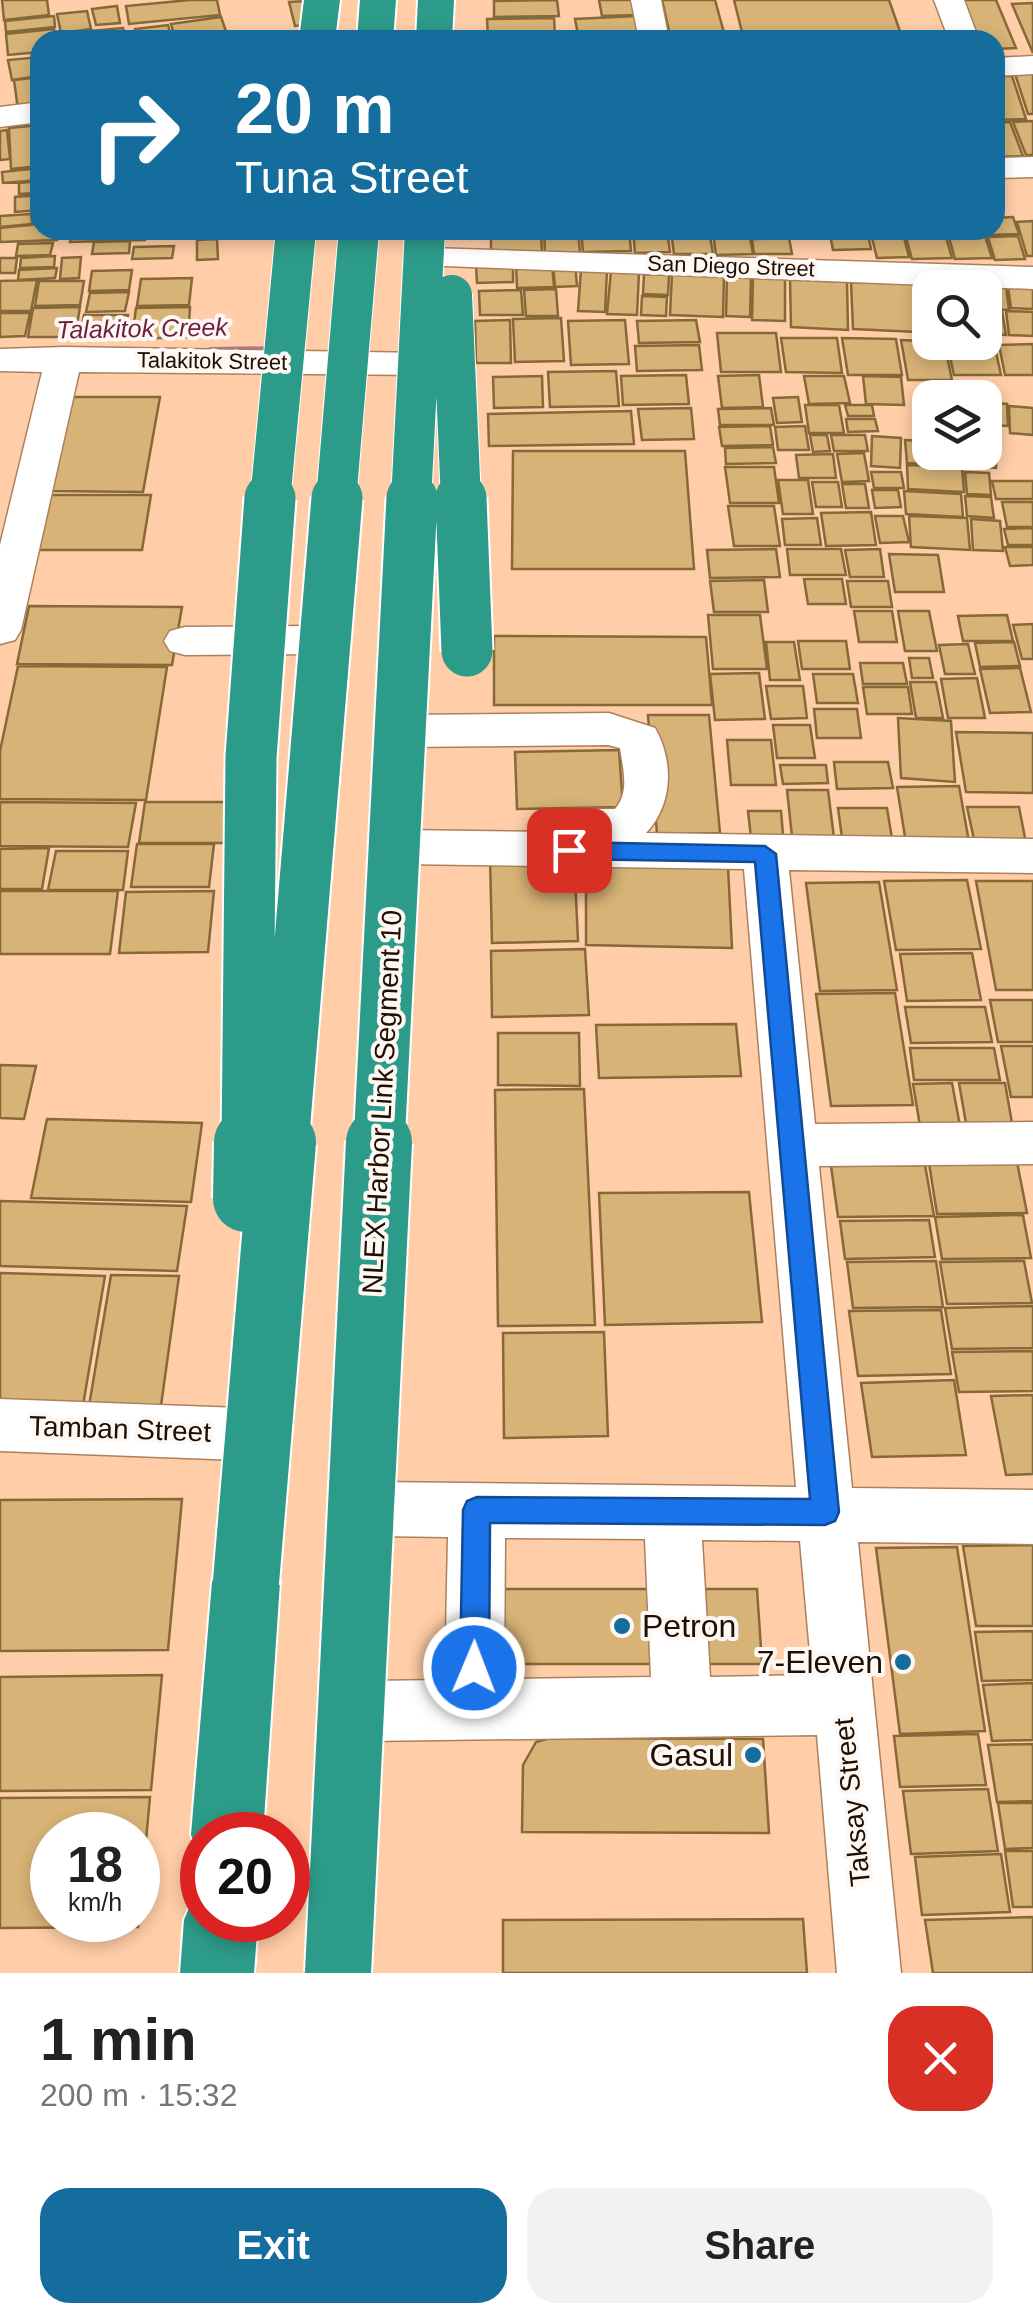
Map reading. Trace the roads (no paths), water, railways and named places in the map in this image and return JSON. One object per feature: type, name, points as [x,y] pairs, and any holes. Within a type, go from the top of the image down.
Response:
[{"type":"highway","points":[[318,30],[322,0]]},
{"type":"highway","points":[[376,30],[378,0]]},
{"type":"highway","points":[[434,30],[436,0]]},
{"type":"highway","points":[[246,1582],[250,756],[277,406],[295,240]]},
{"type":"highway","points":[[230,1812],[358,240]]},
{"type":"highway","points":[[433,240],[455,320],[467,651]]},
{"type":"highway","name":"NLEX Harbor Link Segment 10","points":[[338,1973],[433,240]]},
{"type":"highway","points":[[218,1973],[220,1942]]},
{"type":"street","points":[[646,0],[652,30]]},
{"type":"street","points":[[949,0],[960,30]]},
{"type":"street","points":[[1005,66],[1033,65]]},
{"type":"street","points":[[0,116],[30,113]]},
{"type":"street","points":[[1005,168],[1033,167]]},
{"type":"street","name":"San Diego Street","points":[[433,240],[816,268],[1033,278]]},
{"type":"street","points":[[810,240],[816,268]]},
{"type":"street","points":[[0,630],[64,358]]},
{"type":"street","name":"Talakitok Street","points":[[0,360],[424,364]]},
{"type":"street","points":[[185,641],[311,640]]},
{"type":"street","points":[[404,731],[609,728],[640,739],[647,801],[626,826],[530,838]]},
{"type":"street","points":[[400,837],[530,838],[765,854],[1033,856]]},
{"type":"street","name":"Taksay Street","points":[[765,854],[869,1973]]},
{"type":"street","points":[[792,1145],[1033,1143]]},
{"type":"street","name":"Tamban Street","points":[[0,1425],[240,1434]]},
{"type":"street","points":[[377,1509],[1033,1517]]},
{"type":"street","points":[[474,1707],[477,1510]]},
{"type":"street","points":[[672,1511],[682,1706]]},
{"type":"street","points":[[369,1711],[843,1705]]},
{"type":"waterway","name":"Talakitok Creek","points":[[210,350],[283,349]]},
{"type":"place","name":"Petron","points":[[622,1626]]},
{"type":"place","name":"7-Eleven","points":[[903,1662]]},
{"type":"place","name":"Gasul","points":[[753,1755]]}]
